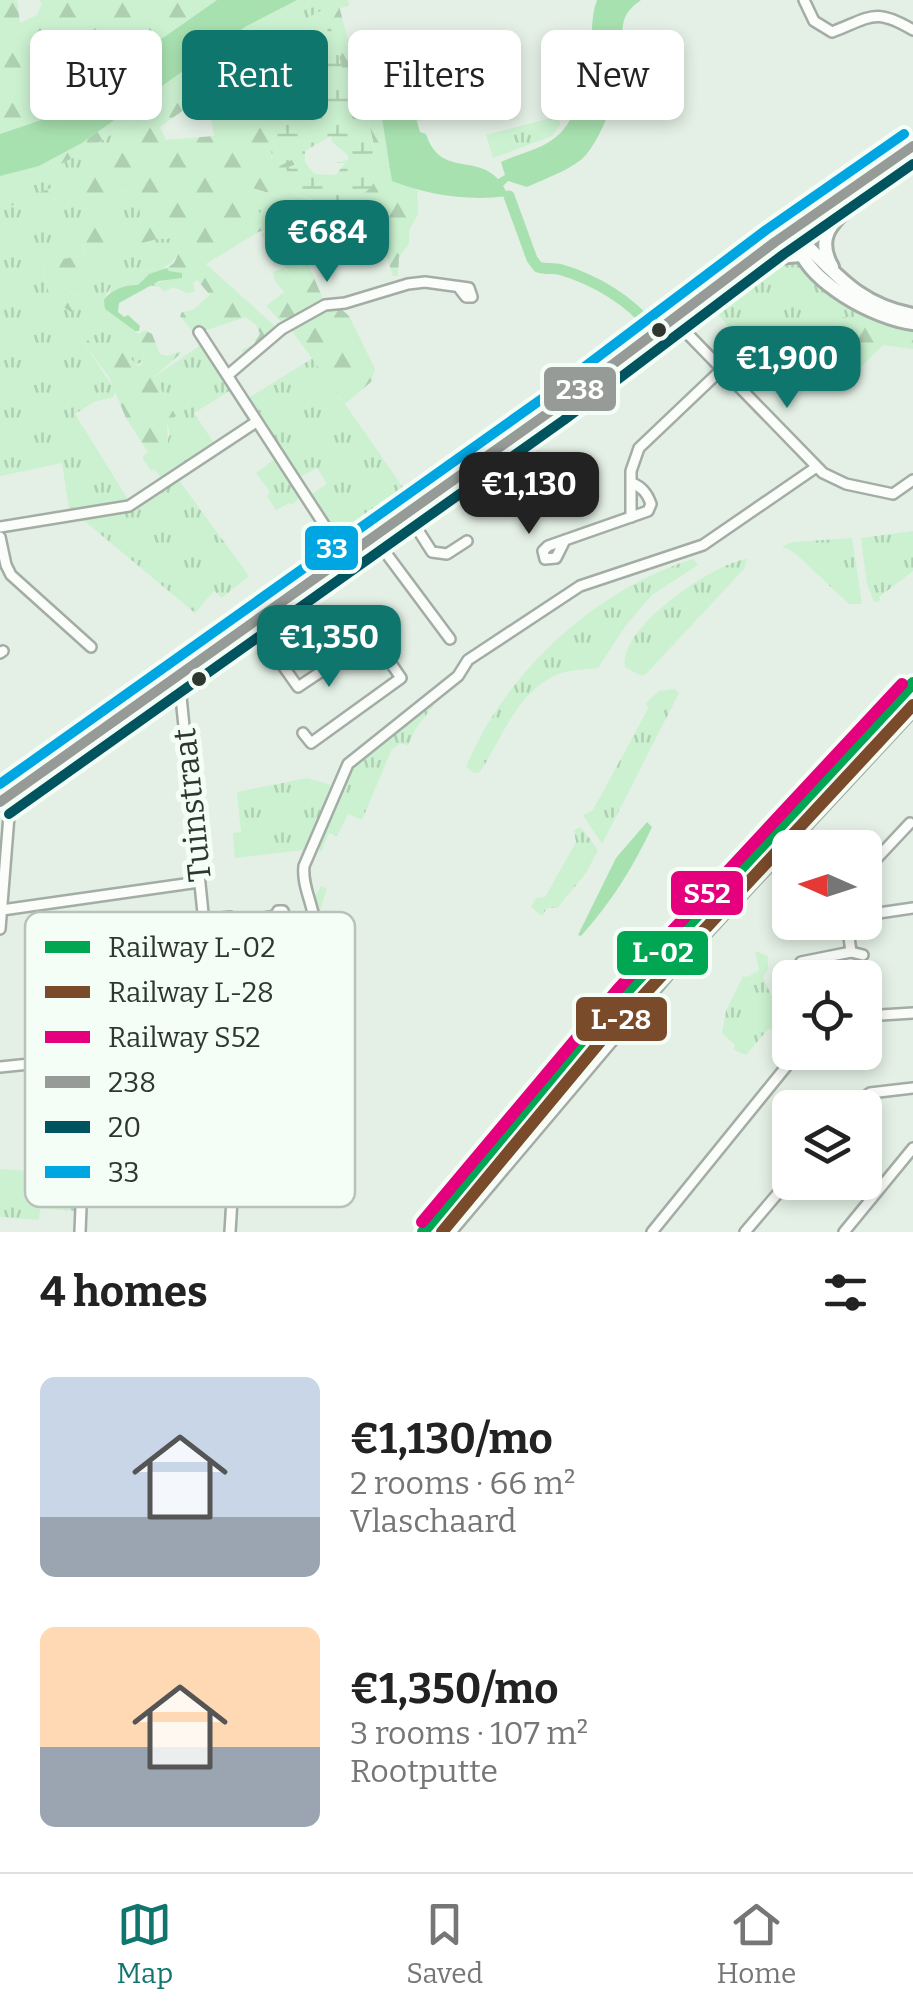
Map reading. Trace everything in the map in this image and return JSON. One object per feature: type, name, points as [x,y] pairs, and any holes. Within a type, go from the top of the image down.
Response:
[{"type":"highway","points":[[838,278],[826,256],[824,237],[834,219],[852,202]]},
{"type":"highway","points":[[776,257],[798,244]]},
{"type":"highway","points":[[798,244],[872,303],[913,315]]},
{"type":"highway","points":[[798,244],[837,291],[858,306],[913,323]]},
{"type":"main road","points":[[676,322],[775,242],[913,146]]},
{"type":"main road","points":[[775,242],[798,244],[913,160]]},
{"type":"main road","points":[[798,244],[809,219]]},
{"type":"main road","points":[[2,801],[676,322],[776,257]]},
{"type":"street","points":[[804,0],[814,21],[832,32],[874,16],[890,16],[913,30]]},
{"type":"street","points":[[228,375],[282,329],[325,305],[408,284],[426,282],[459,288]]},
{"type":"street","points":[[676,322],[815,468],[846,484],[891,494],[913,480]]},
{"type":"street","points":[[199,332],[345,557]]},
{"type":"street","points":[[631,517],[631,470],[639,448],[721,370]]},
{"type":"street","points":[[0,527],[129,506],[256,422]]},
{"type":"street","points":[[312,912],[304,866],[348,764],[458,676],[468,660],[567,593],[703,545],[815,468]]},
{"type":"street","points":[[565,540],[648,511],[651,504],[640,486],[632,483]]},
{"type":"street","points":[[407,513],[432,552],[447,554],[467,541]]},
{"type":"street","points":[[0,536],[11,575],[90,647]]},
{"type":"street","points":[[374,537],[450,639]]},
{"type":"street","points":[[252,622],[298,687],[373,637],[402,678],[310,744],[303,733]]},
{"type":"street","name":"Tuinstraat","points":[[175,678],[180,688],[202,912]]},
{"type":"street","points":[[451,1232],[668,975],[913,711]]},
{"type":"street","points":[[0,929],[9,816],[2,801]]},
{"type":"street","points":[[882,852],[910,822]]},
{"type":"street","points":[[2,910],[199,882]]},
{"type":"street","points":[[882,912],[913,908]]},
{"type":"street","points":[[849,940],[850,952]]},
{"type":"street","points":[[811,960],[850,952],[863,954]]},
{"type":"street","points":[[882,1015],[913,1013]]},
{"type":"street","points":[[0,1067],[25,1064]]},
{"type":"street","points":[[652,1232],[783,1070]]},
{"type":"street","points":[[882,1091],[913,1088]]},
{"type":"street","points":[[844,1232],[913,1148]]},
{"type":"street","points":[[744,1232],[772,1200]]},
{"type":"street","points":[[80,1232],[81,1207]]},
{"type":"green space","points":[[0,0],[17,0],[20,23],[37,15],[42,4],[39,0],[217,0],[162,39],[162,30],[30,30],[30,120],[41,120],[0,134]]},
{"type":"green space","points":[[297,0],[348,0],[349,6],[340,8],[339,3],[285,30],[245,27]]},
{"type":"green space","points":[[338,2],[348,40],[348,88],[328,19],[310,28],[284,30]]},
{"type":"green space","points":[[328,18],[348,88],[348,120],[368,120],[376,167],[374,179],[369,189],[351,200],[323,202],[285,189],[291,183],[286,168],[296,164],[293,159],[274,169],[269,137],[282,129],[280,124],[266,130],[263,120],[328,120],[328,30],[310,30]],"holes":[[[331,136],[332,142],[348,155],[348,160],[336,163],[345,163],[336,175],[314,174],[305,162],[305,151]]]},
{"type":"green space","points":[[182,72],[182,83],[162,98],[162,86]]},
{"type":"green space","points":[[182,83],[182,99],[162,112],[162,98]]},
{"type":"green space","points":[[182,99],[182,111],[160,127],[166,140],[214,136],[211,120],[264,120],[266,129],[280,124],[282,129],[271,158],[281,164],[294,159],[294,175],[286,189],[303,197],[302,203],[242,185],[270,229],[258,232],[206,264],[277,328],[245,355],[241,350],[253,345],[260,334],[246,317],[195,334],[180,316],[210,295],[197,280],[193,283],[195,292],[173,287],[164,292],[149,285],[167,280],[173,272],[149,274],[138,285],[110,293],[120,274],[167,268],[174,263],[183,244],[175,238],[106,253],[92,268],[68,276],[65,288],[79,299],[71,312],[50,298],[43,266],[50,261],[87,255],[76,240],[77,228],[142,225],[136,189],[0,207],[0,202],[27,197],[73,180],[151,120],[162,120],[162,112]]},
{"type":"green space","points":[[114,120],[133,120],[66,161],[0,186],[0,176],[39,166]]},
{"type":"green space","points":[[151,120],[73,180],[27,197],[0,202],[0,186],[66,161],[129,122]]},
{"type":"green space","points":[[368,120],[382,120],[392,180],[417,190],[418,214],[409,230],[409,244],[399,257],[398,276],[393,276],[385,252],[377,246],[381,211],[377,207],[359,215],[364,249],[354,242],[346,217],[330,216],[334,239],[342,246],[330,251],[318,209],[319,203],[351,200],[363,192],[375,171]]},
{"type":"green space","points":[[544,120],[559,120],[552,136],[493,158],[486,135]]},
{"type":"green space","points":[[241,185],[302,203],[303,197],[319,203],[330,251],[301,264],[298,276],[293,278],[261,234],[269,229]]},
{"type":"green space","points":[[137,189],[143,226],[98,228],[82,245],[87,255],[50,261],[43,267],[50,298],[76,296],[64,287],[68,276],[92,268],[106,253],[157,239],[175,238],[183,244],[165,267],[118,274],[106,295],[105,309],[139,334],[144,361],[135,365],[124,346],[103,362],[86,338],[82,341],[116,391],[113,397],[94,402],[75,414],[129,501],[69,509],[62,463],[0,476],[0,207]]},
{"type":"green space","points":[[784,260],[797,260],[856,309],[856,317],[842,317],[822,354],[800,335],[778,360],[763,344],[750,355],[716,311]]},
{"type":"green space","points":[[304,263],[309,266],[323,299],[300,316],[282,323],[266,306],[284,292],[273,272],[284,268],[294,278]]},
{"type":"green space","points":[[339,307],[349,316],[375,369],[371,382],[345,404],[289,327],[324,308]]},
{"type":"green space","points":[[856,309],[876,319],[913,327],[913,349],[883,345],[850,378],[822,354],[842,317],[856,317]]},
{"type":"green space","points":[[144,330],[152,334],[160,354],[181,353],[154,377],[176,416],[167,422],[168,445],[160,459],[169,472],[161,477],[154,469],[151,471],[142,457],[148,452],[126,418],[109,377],[82,341],[86,337],[103,362],[124,346],[139,366],[144,361],[139,334]]},
{"type":"green space","points":[[202,344],[231,390],[194,413],[214,443],[169,472],[160,459],[170,434],[167,422],[176,416],[154,377]]},
{"type":"green space","points":[[313,358],[411,499],[344,547],[309,496],[327,484],[317,468],[298,478],[245,400]]},
{"type":"green space","points":[[276,458],[301,496],[292,505],[276,510],[267,496],[270,492],[256,473]]},
{"type":"green space","points":[[178,479],[249,576],[222,598],[214,591],[195,613],[82,519],[132,509]]},
{"type":"green space","points":[[913,531],[913,571],[879,597],[881,601],[874,602],[867,584],[861,538]]},
{"type":"green space","points":[[852,538],[862,604],[849,604],[795,553],[782,546],[794,542]]},
{"type":"green space","points":[[693,559],[698,565],[652,595],[626,625],[598,668],[564,672],[545,681],[522,703],[480,772],[466,767],[504,699],[558,639],[622,591]]},
{"type":"green space","points":[[747,559],[744,569],[646,674],[641,676],[625,667],[636,635],[670,600],[712,572]]},
{"type":"green space","points":[[674,689],[679,693],[602,844],[583,815],[593,810],[648,709],[646,703],[659,691]]},
{"type":"green space","points":[[439,694],[408,746],[401,743],[392,749],[362,820],[348,814],[337,836],[329,833],[321,852],[317,847],[356,760]]},
{"type":"green space","points":[[307,778],[331,785],[304,850],[235,858],[233,833],[241,832],[237,792]]},
{"type":"green space","points":[[581,827],[598,850],[586,873],[557,908],[547,908],[542,916],[531,907],[536,898],[545,897],[576,842],[574,830]]},
{"type":"green space","points":[[321,886],[327,889],[320,912],[313,912],[312,901]]},
{"type":"green space","points":[[755,951],[768,956],[768,969],[763,977],[772,997],[772,1031],[769,1028],[746,1055],[734,1050],[735,1045],[722,1033],[726,1011],[743,976],[759,970]]},
{"type":"green space","points":[[0,1169],[25,1171],[25,1207],[75,1207],[75,1211],[40,1208],[39,1220],[0,1217]]},
{"type":"shaded area","points":[[217,0],[297,0],[241,30],[182,30],[182,72],[162,86],[162,39]]},
{"type":"shaded area","points":[[597,0],[641,0],[627,13],[623,30],[592,30]]},
{"type":"shaded area","points":[[41,120],[114,120],[39,166],[0,176],[0,134]]},
{"type":"shaded area","points":[[382,120],[417,120],[420,132],[426,134],[440,156],[479,167],[498,179],[505,175],[501,162],[540,147],[570,120],[606,120],[590,150],[563,171],[527,187],[508,181],[503,186],[509,196],[479,198],[450,196],[392,181]]},
{"type":"shaded area","points":[[167,268],[182,273],[182,278],[159,281],[119,303],[118,312],[124,317],[128,315],[140,326],[139,331],[105,309],[104,300],[110,293],[138,285],[149,274]]},
{"type":"shaded area","points":[[647,822],[652,827],[629,871],[602,910],[578,935],[616,858]]},
{"type":"waterway","points":[[509,196],[538,267],[562,270],[600,286],[623,300],[652,328]]},
{"type":"railway","points":[[427,1232],[591,1034],[913,688]]},
{"type":"rail line","name":"L-02","points":[[423,1232],[589,1032],[913,683]]},
{"type":"rail line","name":"S52","points":[[422,1222],[618,989],[902,684]]},
{"type":"rail line","name":"L-28","points":[[442,1232],[600,1042],[913,705]]},
{"type":"transit line","name":"33","points":[[0,784],[546,396],[766,230],[904,134]]},
{"type":"transit line","name":"238","points":[[0,802],[555,408],[775,242],[913,146]]},
{"type":"transit line","name":"20","points":[[9,814],[564,420],[784,254],[913,164]]}]
